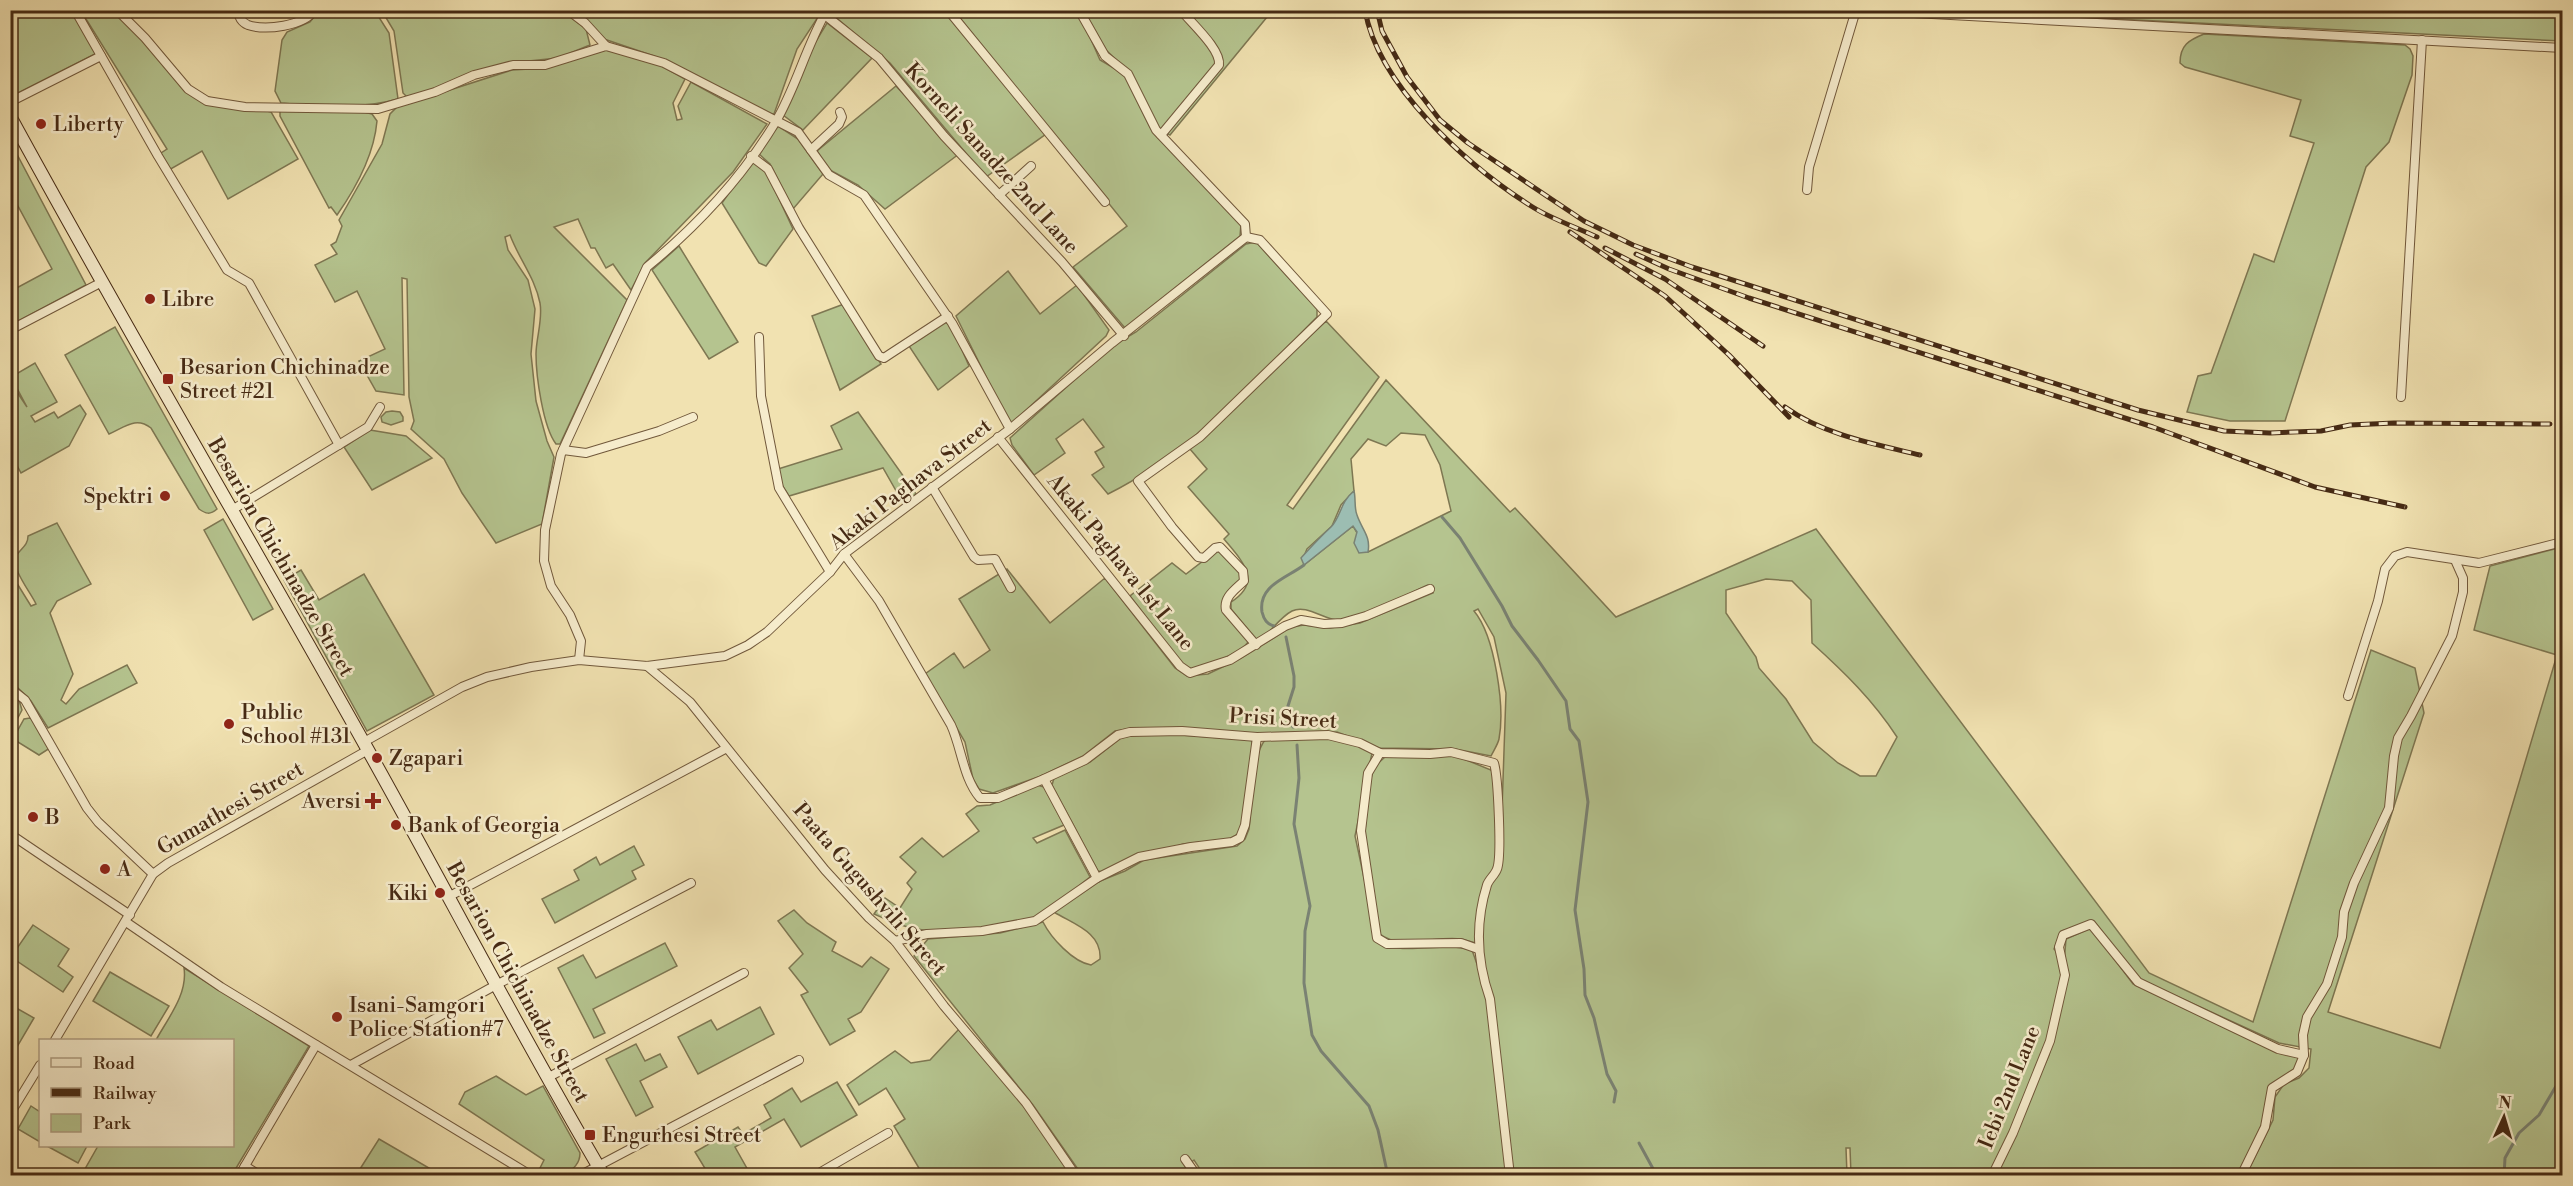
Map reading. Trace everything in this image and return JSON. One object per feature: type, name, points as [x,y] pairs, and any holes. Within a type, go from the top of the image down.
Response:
[{"type":"street","points":[[117,10],[146,38],[188,89],[207,101],[245,107],[378,109],[435,92],[474,75],[513,65],[545,65],[606,46]]},
{"type":"street","points":[[237,10],[241,21],[248,25],[280,26],[297,23],[310,16],[315,10]]},
{"type":"street","points":[[568,10],[585,23],[606,46],[664,63],[798,132],[829,175],[864,195],[948,316],[1010,429]]},
{"type":"street","points":[[948,10],[1105,202]]},
{"type":"street","points":[[1079,10],[1099,49],[1111,62],[1128,74],[1161,135],[1245,224],[1246,237],[1260,240],[1327,314],[1200,437],[1138,481],[1198,557],[1204,558],[1215,548],[1220,547],[1243,571],[1244,581],[1227,598],[1226,610],[1256,645]]},
{"type":"street","points":[[1161,135],[1219,64],[1220,58],[1181,10]]},
{"type":"street","points":[[1807,190],[1809,167],[1857,10],[2562,48]]},
{"type":"street","points":[[76,11],[158,156],[227,270],[249,284],[339,445]]},
{"type":"street","points":[[579,660],[581,641],[570,615],[551,586],[544,561],[545,530],[563,450],[647,267],[672,246],[724,194],[776,122],[826,13]]},
{"type":"street","name":"Korneli Sanadze 2nd Lane","points":[[826,13],[879,58],[944,136],[1062,262],[1124,336]]},
{"type":"street","points":[[2401,397],[2422,40]]},
{"type":"street","points":[[10,102],[101,56]]},
{"type":"street","points":[[811,150],[839,124],[842,117],[840,112]]},
{"type":"street","name":"Besarion Chichinadze Street","points":[[10,116],[366,746],[496,985],[602,1171]]},
{"type":"street","points":[[751,156],[768,170],[799,228],[879,356],[884,358],[948,316]]},
{"type":"street","points":[[999,195],[1031,166]]},
{"type":"street","name":"Akaki Paghava Street","points":[[366,746],[462,687],[487,677],[531,667],[579,660],[647,666],[725,656],[748,645],[767,632],[830,573],[844,554],[1010,429],[1246,237]]},
{"type":"street","points":[[10,330],[102,282]]},
{"type":"street","points":[[759,337],[761,396],[779,488],[830,573]]},
{"type":"street","points":[[232,510],[368,427],[380,407]]},
{"type":"street","points":[[563,450],[586,453],[659,431],[693,417]]},
{"type":"street","name":"Akaki Paghava 1st Lane","points":[[998,437],[1180,666],[1190,673],[1230,660],[1285,626],[1300,620],[1324,624],[1342,623],[1366,616],[1430,589]]},
{"type":"street","points":[[932,487],[974,557],[978,560],[995,559],[1011,588]]},
{"type":"street","points":[[2348,696],[2378,601],[2385,568],[2395,556],[2407,552],[2479,563],[2562,542]]},
{"type":"street","name":"Prisi Street","points":[[844,554],[879,601],[951,725],[960,745],[973,790],[980,798],[998,798],[1044,779],[1085,760],[1118,735],[1130,732],[1182,731],[1257,737],[1328,735],[1360,744],[1380,753],[1451,752],[1494,763],[1498,778],[1498,868],[1488,883],[1481,915],[1479,949],[1482,976],[1490,999],[1510,1176]]},
{"type":"street","points":[[2241,1176],[2265,1127],[2272,1088],[2297,1072],[2304,1055],[2303,1035],[2307,1017],[2327,984],[2342,937],[2344,912],[2354,883],[2389,808],[2398,738],[2452,636],[2463,592],[2463,579],[2455,560]]},
{"type":"street","name":"Paata Gugushvili Street","points":[[647,666],[690,702],[725,749],[779,810],[825,870],[869,918],[895,941],[944,1006],[1026,1103],[1076,1176]]},
{"type":"street","points":[[10,688],[25,700],[87,808],[98,822],[153,874]]},
{"type":"street","points":[[895,941],[927,934],[982,931],[1035,921],[1097,878],[1139,857],[1232,842],[1240,838],[1245,825],[1257,737]]},
{"type":"street","name":"Gumathesi Street","points":[[56,1039],[153,874],[366,746]]},
{"type":"street","points":[[448,897],[725,749]]},
{"type":"street","points":[[1380,753],[1368,773],[1362,831],[1377,938],[1387,944],[1461,943],[1479,949]]},
{"type":"street","points":[[1044,779],[1097,878]]},
{"type":"street","points":[[10,834],[128,918],[196,971],[532,1176]]},
{"type":"street","points":[[351,1065],[496,985],[691,883]]},
{"type":"street","name":"Iebi 2nd Lane","points":[[1992,1176],[2013,1133],[2050,1041],[2065,975],[2059,947],[2063,935],[2091,924],[2138,982],[2278,1050],[2304,1055]]},
{"type":"street","points":[[548,1078],[744,973]]},
{"type":"street","points":[[239,1176],[316,1045]]},
{"type":"street","points":[[579,1176],[602,1171],[799,1060]]},
{"type":"street","points":[[10,1114],[39,1067]]},
{"type":"street","points":[[814,1176],[888,1133]]},
{"type":"street","points":[[1185,1159],[1197,1176]]},
{"type":"street","points":[[245,1166],[261,1176]]},
{"type":"green space","points":[[834,10],[944,11],[1046,134],[986,177],[890,63],[833,15]]},
{"type":"green space","points":[[16,11],[71,11],[97,53],[14,95],[11,88],[11,16]]},
{"type":"green space","points":[[81,11],[113,11],[144,40],[191,93],[271,112],[298,159],[228,199],[202,151],[169,170],[161,153],[167,149]]},
{"type":"green space","points":[[319,11],[375,11],[389,33],[398,99],[354,106],[281,103],[275,91],[282,40],[287,32],[310,22]]},
{"type":"green space","points":[[382,11],[562,11],[586,29],[590,45],[558,58],[509,63],[432,91],[407,97],[403,93],[394,31]]},
{"type":"green space","points":[[572,11],[822,11],[797,49],[774,114],[768,114],[654,56],[604,39]]},
{"type":"green space","points":[[954,11],[1074,11],[1082,19],[1100,60],[1124,74],[1150,127],[1241,224],[1240,236],[1125,328],[1073,267],[1127,226]]},
{"type":"green space","points":[[1084,11],[1272,11],[1170,135],[1160,130],[1131,74],[1106,50]]},
{"type":"green space","points":[[1955,11],[2562,11],[2562,41]]},
{"type":"green space","points":[[827,23],[872,58],[803,130],[783,115],[813,46]]},
{"type":"green space","points":[[2204,34],[2405,45],[2413,56],[2412,75],[2389,142],[2366,167],[2285,421],[2230,421],[2187,412],[2198,376],[2211,373],[2254,254],[2274,262],[2314,143],[2290,136],[2301,100],[2185,67],[2180,63],[2180,57],[2186,44]]},
{"type":"green space","points":[[608,49],[660,65],[685,79],[673,103],[677,120],[682,119],[678,106],[691,82],[767,124],[733,172],[645,263],[631,290],[613,264],[606,268],[595,248],[591,248],[578,219],[554,227],[627,300],[560,444],[556,444],[547,426],[537,375],[536,354],[541,309],[538,294],[510,235],[505,237],[508,250],[528,280],[535,309],[531,354],[536,401],[554,457],[542,524],[496,543],[462,493],[444,459],[411,429],[414,421],[409,397],[407,279],[402,278],[404,395],[376,391],[359,361],[385,349],[357,291],[335,302],[315,265],[337,254],[331,245],[336,242],[342,226],[339,220],[382,144],[390,114],[397,107],[512,70],[547,68]]},
{"type":"green space","points":[[896,86],[959,154],[885,209],[858,185],[828,169],[817,151]]},
{"type":"green space","points":[[280,110],[360,111],[372,114],[377,121],[372,146],[363,171],[337,215],[331,207],[329,208],[280,116]]},
{"type":"green space","points":[[778,126],[798,139],[823,174],[793,209],[770,164],[758,153]]},
{"type":"green space","points":[[10,141],[86,285],[11,325],[11,291],[52,269],[11,193]]},
{"type":"green space","points":[[752,160],[766,171],[793,229],[766,266],[759,263],[722,203]]},
{"type":"green space","points":[[1256,242],[1317,309],[1317,317],[1245,390],[1194,437],[1167,458],[1108,494],[1092,475],[1104,467],[1095,452],[1104,447],[1083,419],[1056,439],[1065,453],[1034,475],[1012,445],[1010,438],[1111,347],[1136,332],[1246,244]]},
{"type":"green space","points":[[679,246],[738,342],[709,359],[652,270]]},
{"type":"green space","points":[[1008,271],[1040,314],[1077,285],[1109,330],[1106,336],[1010,425],[956,316]]},
{"type":"green space","points":[[844,304],[881,364],[840,390],[812,316]]},
{"type":"green space","points":[[943,321],[951,325],[969,366],[938,390],[909,346]]},
{"type":"green space","points":[[1326,321],[1379,377],[1287,505],[1293,509],[1386,380],[1510,512],[1515,508],[1616,617],[1816,529],[2149,973],[2253,1022],[2371,650],[2415,668],[2424,713],[2328,1012],[2440,1048],[2557,655],[2474,630],[2490,566],[2562,547],[2562,1175],[2246,1175],[2273,1120],[2275,1097],[2284,1084],[2299,1078],[2309,1068],[2311,1049],[2279,1043],[2139,979],[2094,921],[2061,931],[2054,949],[2061,965],[2060,991],[2052,1023],[2025,1096],[1989,1175],[1851,1175],[1850,1148],[1846,1148],[1847,1175],[1514,1175],[1481,948],[1487,896],[1500,867],[1506,693],[1494,637],[1478,609],[1474,611],[1488,637],[1493,654],[1501,709],[1499,739],[1491,756],[1455,749],[1379,748],[1337,732],[1256,733],[1134,728],[1115,731],[1083,756],[1041,776],[993,793],[979,789],[973,779],[965,742],[925,674],[954,653],[964,668],[990,650],[959,599],[1007,569],[1050,623],[1105,578],[1175,668],[1187,676],[1208,674],[1241,658],[1291,627],[1304,625],[1330,628],[1360,623],[1433,593],[1428,585],[1369,612],[1346,619],[1332,619],[1297,609],[1283,617],[1258,642],[1231,609],[1231,602],[1241,594],[1246,586],[1248,578],[1246,570],[1224,539],[1229,534],[1188,487],[1207,469],[1190,449]],"holes":[[[1401,433],[1425,435],[1440,465],[1451,511],[1368,552],[1353,526],[1305,564],[1304,556],[1307,549],[1332,526],[1341,505],[1354,491],[1351,459],[1368,439],[1386,446]],[[1766,579],[1792,581],[1811,600],[1812,643],[1858,687],[1897,737],[1876,776],[1860,776],[1838,763],[1813,742],[1786,699],[1759,668],[1756,657],[1726,613],[1726,590]]]},
{"type":"green space","points":[[115,327],[217,509],[212,512],[206,513],[199,509],[151,428],[135,423],[109,434],[65,355]]},
{"type":"green space","points":[[35,363],[57,402],[31,416],[35,422],[54,412],[58,418],[80,405],[86,414],[69,446],[21,473],[11,454],[11,383],[27,407],[11,377]]},
{"type":"green space","points":[[386,412],[400,412],[403,421],[391,425],[382,422],[381,417]]},
{"type":"green space","points":[[858,412],[916,494],[903,503],[883,468],[789,496],[782,485],[778,469],[842,449],[831,426]]},
{"type":"green space","points":[[370,430],[406,436],[432,458],[372,490],[344,447]]},
{"type":"green space","points":[[223,519],[273,609],[253,620],[204,530]]},
{"type":"green space","points":[[57,523],[91,584],[57,601],[50,613],[73,674],[61,700],[66,704],[79,689],[127,665],[137,683],[48,728],[31,701],[11,681],[10,572],[31,606],[36,604],[18,573],[16,556],[26,545],[28,536]]},
{"type":"green space","points":[[1216,551],[1222,551],[1242,575],[1242,580],[1223,602],[1250,638],[1234,653],[1215,662],[1191,669],[1181,663],[1130,596],[1172,563],[1186,574]]},
{"type":"green space","points":[[301,570],[319,600],[364,574],[434,695],[367,731],[284,580]]},
{"type":"green space","points":[[11,695],[19,700],[22,710],[11,731]]},
{"type":"green space","points":[[24,719],[34,720],[50,748],[39,755],[13,739]]},
{"type":"green space","points":[[1133,735],[1181,735],[1251,740],[1253,744],[1243,823],[1238,834],[1230,839],[1183,844],[1102,872],[1098,871],[1052,785],[1054,778],[1090,762],[1121,738]]},
{"type":"green space","points":[[1326,738],[1359,746],[1372,753],[1355,836],[1378,943],[1389,947],[1413,949],[1448,947],[1472,950],[1489,998],[1508,1175],[1204,1175],[1194,1160],[1188,1165],[1195,1175],[1082,1175],[1033,1105],[914,956],[928,939],[1000,933],[1043,922],[1063,948],[1077,959],[1091,965],[1100,959],[1096,942],[1085,930],[1054,912],[1100,881],[1144,860],[1237,846],[1245,839],[1249,829],[1257,756],[1266,739]]},
{"type":"green space","points":[[1454,755],[1491,770],[1496,777],[1496,864],[1476,943],[1452,938],[1408,942],[1388,939],[1380,934],[1364,840],[1370,782],[1374,767],[1385,757]]},
{"type":"green space","points":[[1037,785],[1044,787],[1064,825],[1033,838],[1037,843],[1065,830],[1090,877],[1065,898],[1045,912],[1028,920],[964,930],[916,929],[874,914],[885,898],[900,908],[912,889],[907,883],[916,872],[900,857],[922,838],[943,857],[979,831],[966,814],[977,806],[990,805]]},
{"type":"green space","points":[[634,846],[644,865],[632,871],[636,879],[555,923],[542,899],[579,880],[574,870],[596,857],[600,865]]},
{"type":"green space","points":[[794,910],[807,923],[836,942],[832,951],[862,967],[871,957],[889,969],[861,1012],[848,1019],[855,1031],[830,1045],[801,995],[808,992],[789,968],[803,954],[778,921]]},
{"type":"green space","points":[[33,925],[69,949],[58,966],[73,977],[63,992],[11,957]]},
{"type":"green space","points":[[2091,928],[2133,984],[2276,1052],[2298,1056],[2299,1061],[2294,1070],[2269,1086],[2263,1122],[2238,1175],[1995,1176],[2049,1055],[2060,1011],[2066,939]]},
{"type":"green space","points":[[665,943],[677,966],[593,1009],[605,1033],[594,1038],[558,968],[583,955],[596,978]]},
{"type":"green space","points":[[184,968],[309,1046],[232,1175],[81,1176],[97,1147],[234,1147],[234,1039],[157,1039],[180,996]]},
{"type":"green space","points":[[110,972],[169,1006],[151,1036],[93,1001]]},
{"type":"green space","points":[[11,1005],[34,1018],[17,1047],[11,1043]]},
{"type":"green space","points":[[760,1007],[774,1034],[698,1074],[678,1037],[711,1020],[717,1030]]},
{"type":"green space","points":[[959,1029],[1020,1100],[1073,1175],[923,1175],[894,1126],[905,1119],[886,1088],[859,1105],[847,1085],[895,1051],[911,1063],[930,1060]]},
{"type":"green space","points":[[636,1044],[645,1061],[660,1054],[667,1067],[640,1081],[653,1107],[636,1116],[606,1059]]},
{"type":"green space","points":[[496,1076],[526,1095],[543,1086],[580,1153],[577,1163],[565,1175],[543,1175],[538,1172],[544,1160],[459,1104],[465,1092]]},
{"type":"green space","points":[[837,1082],[857,1115],[801,1147],[784,1119],[735,1147],[749,1172],[743,1175],[709,1175],[695,1152],[738,1127],[743,1134],[771,1118],[764,1105],[792,1088],[801,1102]]},
{"type":"green space","points":[[31,1106],[39,1111],[39,1141],[18,1129]]},
{"type":"green space","points":[[379,1139],[441,1175],[366,1175],[360,1169]]},
{"type":"green space","points":[[49,1147],[86,1147],[78,1163]]},
{"type":"water","points":[[1354,491],[1356,512],[1367,537],[1368,552],[1359,553],[1354,543],[1357,532],[1353,526],[1304,565],[1301,558],[1334,523],[1349,495]]},
{"type":"waterway","points":[[1442,517],[1460,538],[1512,626],[1566,701],[1570,729],[1579,741],[1588,802],[1575,910],[1584,969],[1585,995],[1594,1018],[1607,1074],[1616,1091],[1614,1102]]},
{"type":"waterway","points":[[1274,626],[1268,623],[1262,612],[1264,595],[1275,583],[1304,565]]},
{"type":"waterway","points":[[1286,637],[1294,676],[1294,687],[1287,709],[1293,727]]},
{"type":"waterway","points":[[1297,745],[1299,778],[1294,824],[1310,906],[1305,931],[1304,983],[1312,1035],[1321,1051],[1369,1106],[1378,1130],[1388,1176]]},
{"type":"waterway","points":[[2504,1176],[2505,1158],[2519,1133],[2539,1115],[2562,1076]]},
{"type":"waterway","points":[[1639,1143],[1657,1176]]},
{"type":"railway","points":[[1365,10],[1373,39],[1388,67],[1429,122],[1480,169],[1506,189],[1539,211],[1597,237]]},
{"type":"railway","points":[[1377,10],[1382,31],[1407,77],[1440,120],[1468,143],[1584,221],[1633,245],[1692,267],[2138,410],[2224,431],[2270,433],[2321,431],[2350,425],[2394,423],[2550,424]]},
{"type":"railway","points":[[1570,232],[1665,296],[1729,355],[1789,417]]},
{"type":"railway","points":[[1605,248],[1665,279],[1763,346]]},
{"type":"railway","points":[[1636,254],[1669,269],[1749,298],[2153,427],[2315,487],[2405,507]]},
{"type":"railway","points":[[1785,407],[1800,417],[1833,432],[1920,455]]},
{"type":"place","name":"Liberty","points":[[41,124]]},
{"type":"place","name":"Libre","points":[[150,299]]},
{"type":"place","name":"Besarion Chichinadze Street #21","points":[[168,379]]},
{"type":"place","name":"Spektri","points":[[165,496]]},
{"type":"place","name":"Public School #131","points":[[229,724]]},
{"type":"place","name":"Zgapari","points":[[377,758]]},
{"type":"place","name":"Aversi","points":[[373,801]]},
{"type":"place","name":"B","points":[[33,817]]},
{"type":"place","name":"Bank of Georgia","points":[[396,825]]},
{"type":"place","name":"A","points":[[105,869]]},
{"type":"place","name":"Kiki","points":[[440,893]]},
{"type":"place","name":"Isani-Samgori Police Station#7","points":[[337,1017]]},
{"type":"place","name":"Engurhesi Street","points":[[590,1135]]}]
